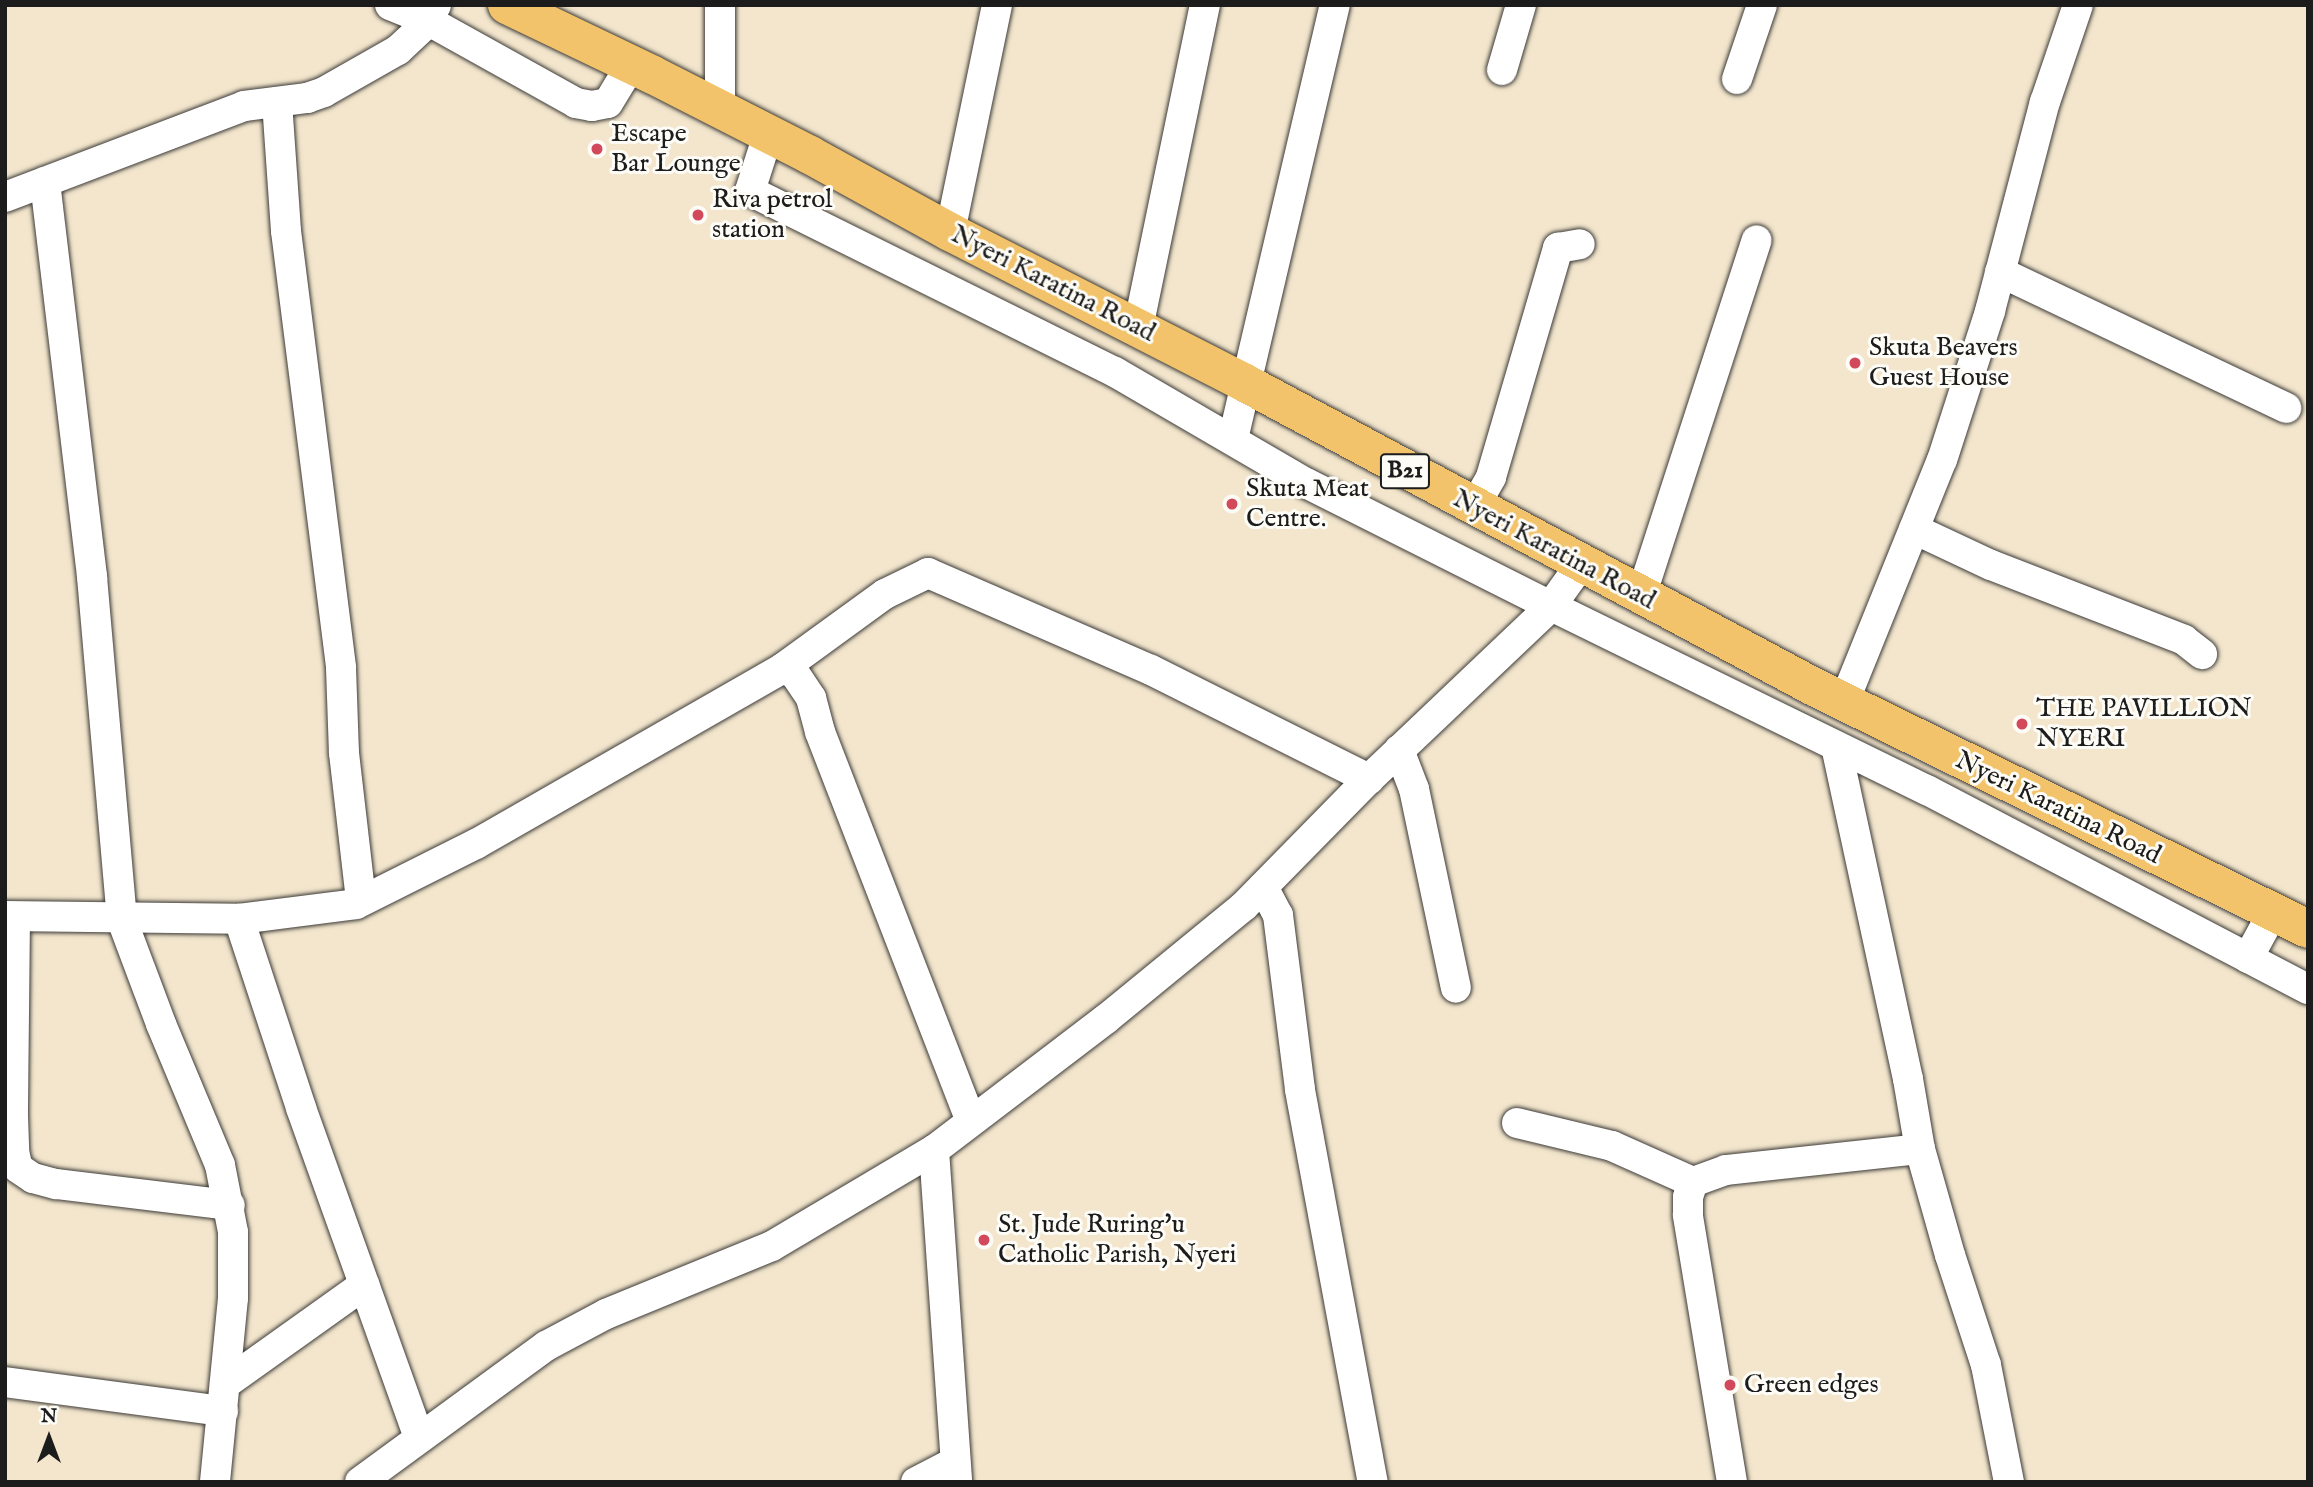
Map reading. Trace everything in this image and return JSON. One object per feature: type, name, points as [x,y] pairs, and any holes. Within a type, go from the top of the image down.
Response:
[{"type":"highway","name":"Nyeri Karatina Road","points":[[507,5],[720,108],[950,232],[1245,383],[1844,702],[2272,914],[2308,929]]},
{"type":"street","points":[[390,5],[432,13],[576,103],[592,106],[608,103],[631,65]]},
{"type":"street","points":[[720,5],[720,108]]},
{"type":"street","points":[[950,232],[997,5]]},
{"type":"street","points":[[1138,328],[1205,5]]},
{"type":"street","points":[[1233,439],[1335,5]]},
{"type":"street","points":[[1502,70],[1521,5]]},
{"type":"street","points":[[1737,79],[1762,5]]},
{"type":"street","points":[[1844,702],[1942,460],[2000,272],[2045,102],[2078,5]]},
{"type":"street","points":[[5,198],[244,106],[324,92],[398,50],[432,13]]},
{"type":"street","points":[[277,102],[286,231],[341,668],[344,753],[361,900]]},
{"type":"street","points":[[768,135],[750,191],[1115,372],[1306,483],[1550,607],[1836,746],[2308,989]]},
{"type":"street","points":[[45,182],[92,577],[122,920],[161,1024],[220,1165],[230,1205],[233,1232],[233,1298],[215,1482]]},
{"type":"street","points":[[1641,596],[1757,240]]},
{"type":"street","points":[[1474,507],[1491,477],[1559,248],[1580,244]]},
{"type":"street","points":[[2000,272],[2286,408]]},
{"type":"street","points":[[1914,529],[1991,565],[2184,640],[2202,654]]},
{"type":"street","points":[[360,1482],[546,1346],[606,1314],[772,1246],[934,1150],[1106,1018],[1244,906],[1369,779],[1550,607],[1581,564]]},
{"type":"street","points":[[230,1205],[56,1184],[33,1178],[18,1168],[14,1152],[10,916],[122,920],[239,919],[356,904],[476,844],[783,668],[884,594],[928,573],[1151,670],[1369,779]]},
{"type":"street","points":[[783,668],[795,674],[811,698],[825,745],[971,1121]]},
{"type":"street","points":[[1764,710],[1784,671]]},
{"type":"street","points":[[1836,746],[1909,1079],[1920,1149],[1950,1255],[1986,1365],[2009,1482]]},
{"type":"street","points":[[1399,750],[1414,789],[1456,988]]},
{"type":"street","points":[[1263,887],[1278,915],[1303,1103],[1373,1482]]},
{"type":"street","points":[[2248,958],[2272,914]]},
{"type":"street","points":[[239,919],[419,1437]]},
{"type":"street","points":[[1517,1123],[1612,1146],[1693,1182],[1726,1170],[1920,1149]]},
{"type":"street","points":[[916,1482],[956,1472],[934,1150]]},
{"type":"street","points":[[1693,1182],[1688,1197],[1688,1215],[1732,1482]]},
{"type":"street","points":[[5,1382],[224,1398],[364,1285]]},
{"type":"place","name":"Escape Bar Lounge","points":[[597,149]]},
{"type":"place","name":"Riva petrol station","points":[[698,215]]},
{"type":"place","name":"Skuta Beavers Guest House","points":[[1855,363]]},
{"type":"place","name":"Skuta Meat Centre.","points":[[1232,504]]},
{"type":"place","name":"THE PAVILLION NYERI","points":[[2022,724]]},
{"type":"place","name":"St. Jude Ruring'u Catholic Parish, Nyeri","points":[[984,1240]]},
{"type":"place","name":"Green edges","points":[[1730,1385]]}]
